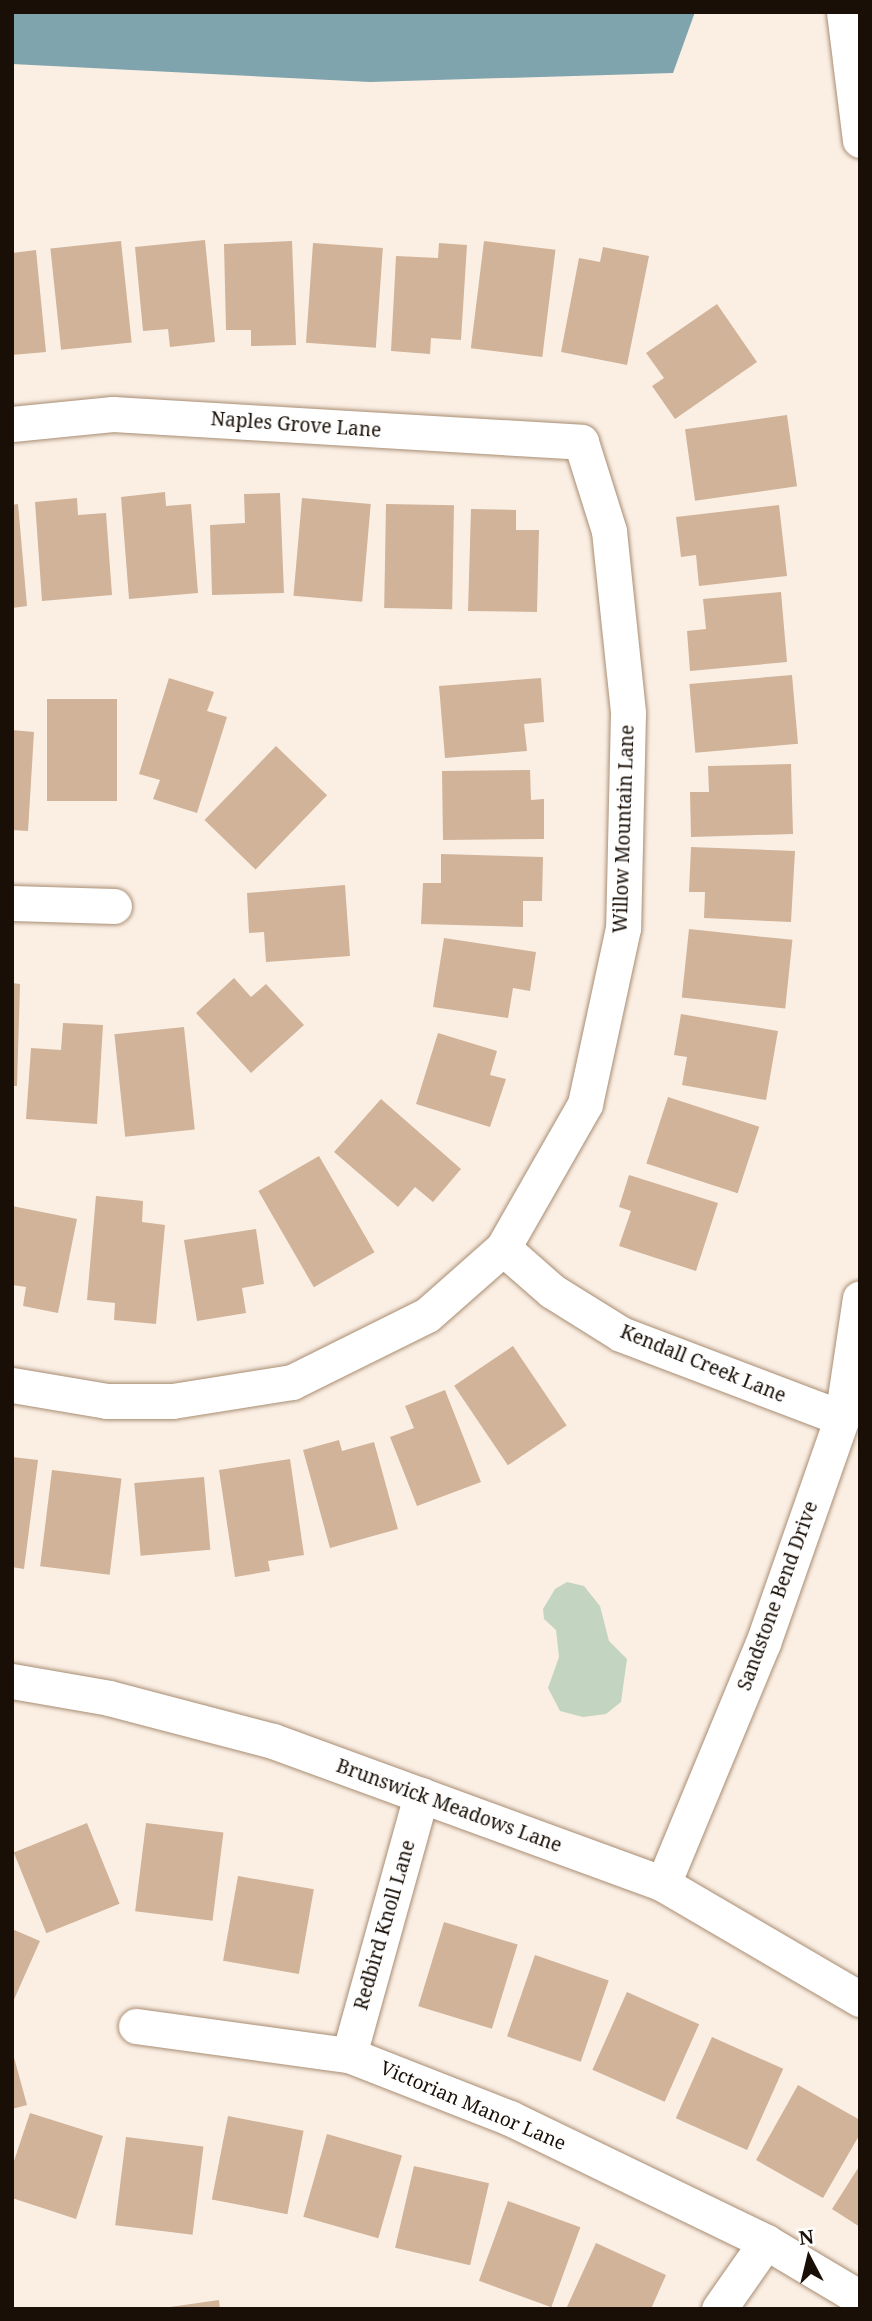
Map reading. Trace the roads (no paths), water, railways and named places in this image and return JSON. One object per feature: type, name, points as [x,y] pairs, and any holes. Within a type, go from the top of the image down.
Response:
[{"type":"street","points":[[844,12],[860,140]]},
{"type":"street","name":"Naples Grove Lane","points":[[12,424],[113,414],[581,442]]},
{"type":"street","name":"Willow Mountain Lane","points":[[12,1385],[107,1401],[172,1401],[292,1382],[427,1315],[503,1248],[585,1104],[623,928],[628,713],[608,531],[581,442]]},
{"type":"street","points":[[12,902],[114,906]]},
{"type":"street","name":"Kendall Creek Lane","points":[[503,1248],[552,1292],[621,1334],[842,1418]]},
{"type":"street","name":"Sandstone Bend Drive","points":[[663,1884],[762,1643],[842,1418],[860,1298]]},
{"type":"street","name":"Brunswick Meadows Lane","points":[[12,1681],[110,1698],[273,1741],[663,1884],[860,1999]]},
{"type":"street","name":"Redbird Knoll Lane","points":[[349,2055],[421,1795]]},
{"type":"street","name":"Victorian Manor Lane","points":[[136,2026],[349,2055],[510,2118],[766,2242],[860,2298]]},
{"type":"street","points":[[719,2309],[766,2242]]},
{"type":"water","points":[[12,12],[695,12],[673,73],[370,82],[12,64]]}]
